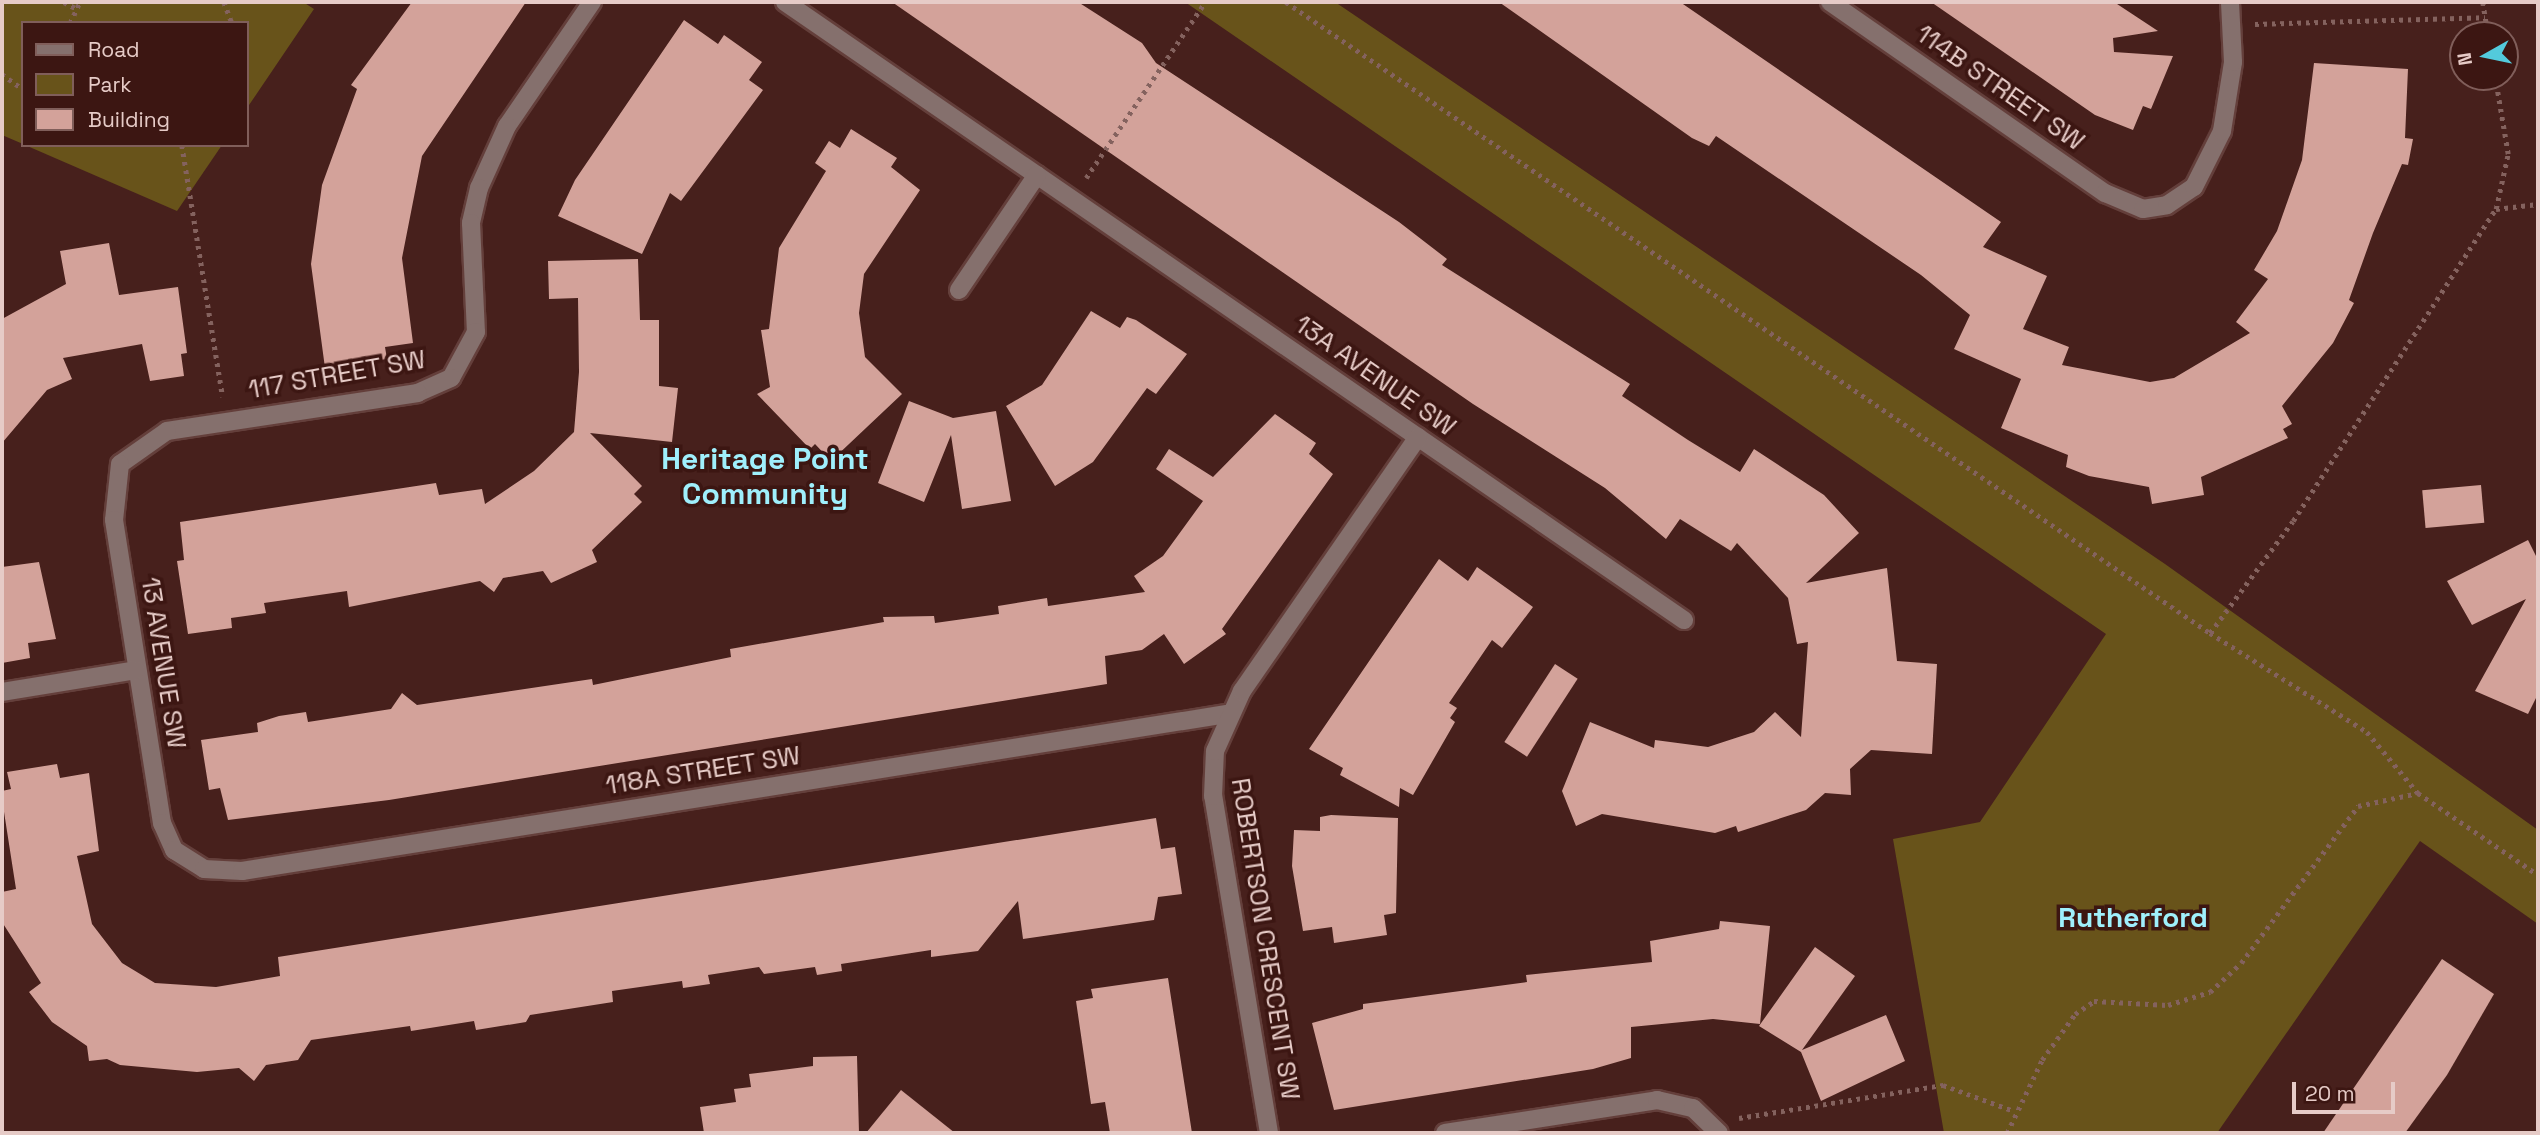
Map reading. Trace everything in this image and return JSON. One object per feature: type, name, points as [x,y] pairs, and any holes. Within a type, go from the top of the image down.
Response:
[{"type":"street","name":"117 STREET SW","points":[[120,464],[150,438],[226,421],[418,393],[457,371],[476,332],[471,223],[479,188],[507,126],[592,2]]},
{"type":"street","name":"13A AVENUE SW","points":[[785,2],[1684,620]]},
{"type":"street","name":"114B STREET SW","points":[[1830,2],[2105,193],[2143,209],[2181,198],[2208,163],[2229,98],[2233,22]]},
{"type":"street","points":[[2230,2],[2233,22]]},
{"type":"street","points":[[958,290],[1037,175]]},
{"type":"street","name":"ROBERTSON CRESCENT SW","points":[[1269,1133],[1213,796],[1215,751],[1227,714],[1418,437]]},
{"type":"street","name":"13 AVENUE SW","points":[[120,464],[114,520],[162,823],[188,863]]},
{"type":"street","points":[[2,692],[136,670]]},
{"type":"street","name":"118A STREET SW","points":[[188,863],[242,871],[1227,714]]},
{"type":"street","points":[[1445,1133],[1657,1100],[1693,1108],[1715,1128]]},
{"type":"path","points":[[64,2],[77,9]]},
{"type":"path","points":[[71,21],[80,2]]},
{"type":"path","points":[[224,2],[231,21]]},
{"type":"path","points":[[1072,198],[1205,2]]},
{"type":"path","points":[[1286,2],[2210,633],[2367,732],[2418,793],[2538,875]]},
{"type":"path","points":[[2483,2],[2486,21]]},
{"type":"path","points":[[2233,22],[2485,17]]},
{"type":"path","points":[[2,74],[21,88]]},
{"type":"path","points":[[2210,633],[2293,521],[2496,209],[2508,154],[2497,91]]},
{"type":"path","points":[[182,147],[226,421]]},
{"type":"path","points":[[2496,209],[2538,204]]},
{"type":"path","points":[[2007,1133],[2014,1111],[2055,1039],[2086,1004],[2168,1005],[2210,992],[2241,963],[2347,815],[2377,798],[2418,793]]},
{"type":"path","points":[[1715,1128],[1943,1085],[2014,1111]]},
{"type":"green space","points":[[2,2],[303,2],[314,9],[248,107],[248,21],[21,21],[21,143],[2,135]]},
{"type":"green space","points":[[1185,2],[1335,2],[2165,564],[2538,830],[2538,924],[2420,841],[2217,1133],[1944,1133],[1893,839],[1980,822],[2106,634]]},
{"type":"green space","points":[[30,147],[221,147],[177,211]]},
{"type":"building","points":[[412,2],[526,2],[422,156],[402,258],[413,343],[385,347],[387,359],[325,368],[311,264],[322,185],[357,89],[351,85]]},
{"type":"building","points":[[892,2],[1078,2],[1142,43],[1156,63],[1399,222],[1447,259],[1442,265],[1630,384],[1622,396],[1688,440],[1740,472],[1754,449],[1824,495],[1859,533],[1806,583],[1887,568],[1897,661],[1937,664],[1932,754],[1871,750],[1850,769],[1851,795],[1825,793],[1806,810],[1738,832],[1736,826],[1715,833],[1602,814],[1576,826],[1562,791],[1590,722],[1654,748],[1655,740],[1708,747],[1754,732],[1775,712],[1801,737],[1808,642],[1797,644],[1788,598],[1737,543],[1731,551],[1680,519],[1666,539],[1605,488],[1473,404]]},
{"type":"building","points":[[1499,2],[1680,2],[2001,222],[1983,247],[2047,276],[2023,329],[2069,347],[2062,365],[2150,382],[2174,378],[2250,333],[2236,322],[2268,279],[2254,270],[2277,231],[2302,160],[2314,63],[2408,69],[2405,138],[2413,139],[2408,165],[2402,164],[2373,233],[2349,300],[2354,303],[2333,343],[2282,406],[2292,424],[2283,429],[2288,438],[2201,477],[2204,495],[2152,504],[2149,487],[2089,476],[2066,467],[2068,455],[2001,428],[2021,379],[1954,349],[1970,315],[1921,275],[1716,136],[1709,146],[1692,138]]},
{"type":"building","points":[[1931,2],[2114,2],[2158,31],[2113,38],[2114,52],[2173,56],[2151,109],[2143,106],[2133,130],[2095,115]]},
{"type":"building","points":[[684,20],[718,44],[724,35],[762,62],[749,80],[763,90],[681,201],[670,193],[642,254],[558,216],[575,180]]},
{"type":"building","points":[[851,129],[897,158],[891,167],[920,190],[864,274],[859,313],[865,357],[902,394],[831,461],[815,444],[810,449],[757,394],[770,387],[761,330],[769,329],[779,248],[826,171],[815,163],[829,141],[840,148]]},
{"type":"building","points":[[109,243],[119,295],[178,287],[187,353],[181,354],[184,376],[150,381],[142,344],[63,358],[72,379],[47,390],[2,443],[2,319],[66,284],[60,251]]},
{"type":"building","points":[[638,259],[640,320],[659,320],[659,386],[678,388],[672,442],[590,433],[642,486],[634,494],[642,502],[592,550],[597,562],[551,583],[543,571],[503,578],[494,592],[480,581],[349,607],[347,591],[264,603],[266,613],[231,618],[232,628],[188,634],[177,561],[184,560],[180,522],[436,483],[439,495],[482,489],[485,504],[534,471],[574,432],[579,372],[578,298],[549,299],[548,261]]},
{"type":"building","points":[[1091,311],[1120,328],[1127,317],[1136,320],[1187,354],[1156,394],[1147,388],[1093,462],[1055,486],[1006,406],[1042,385]]},
{"type":"building","points":[[909,401],[953,418],[996,411],[1011,501],[962,509],[951,435],[924,502],[878,483]]},
{"type":"building","points":[[1275,414],[1316,443],[1309,454],[1333,474],[1222,629],[1226,634],[1184,664],[1164,634],[1142,650],[1105,656],[1107,684],[389,800],[228,820],[220,788],[209,790],[201,740],[258,732],[257,723],[279,716],[306,712],[308,722],[391,709],[402,693],[417,705],[592,679],[593,685],[731,657],[730,649],[884,622],[883,617],[934,616],[935,623],[999,614],[998,606],[1047,598],[1048,606],[1145,592],[1134,576],[1163,556],[1203,501],[1156,469],[1169,449],[1213,477]]},
{"type":"building","points":[[2481,485],[2484,523],[2426,528],[2422,490]]},
{"type":"building","points":[[2528,540],[2538,560],[2538,694],[2528,714],[2475,691],[2526,599],[2472,625],[2447,581]]},
{"type":"building","points":[[1439,559],[1468,581],[1477,567],[1533,607],[1502,648],[1492,640],[1449,703],[1457,708],[1450,718],[1455,722],[1413,795],[1400,788],[1399,807],[1340,775],[1343,768],[1309,749]]},
{"type":"building","points":[[39,562],[56,639],[28,643],[30,658],[2,663],[2,567]]},
{"type":"building","points":[[1555,664],[1578,679],[1527,757],[1504,742]]},
{"type":"building","points":[[57,764],[60,778],[89,773],[99,851],[77,856],[92,924],[122,963],[155,983],[216,987],[280,976],[278,957],[1156,818],[1161,849],[1175,847],[1182,894],[1158,897],[1154,920],[1023,939],[1018,901],[978,951],[931,957],[931,950],[841,964],[842,971],[817,975],[815,967],[764,974],[759,967],[708,975],[710,984],[683,988],[682,981],[612,991],[613,1002],[530,1015],[526,1022],[476,1030],[474,1021],[411,1031],[410,1026],[311,1040],[298,1060],[266,1065],[254,1081],[239,1068],[197,1072],[120,1065],[107,1059],[89,1061],[87,1046],[52,1022],[29,992],[41,983],[2,922],[2,892],[16,889],[2,791],[11,789],[7,772]]},
{"type":"building","points":[[1331,815],[1398,818],[1396,913],[1384,915],[1387,935],[1334,943],[1332,927],[1303,931],[1292,866],[1294,830],[1320,831],[1320,817]]},
{"type":"building","points":[[1720,921],[1770,926],[1760,1024],[1713,1019],[1631,1027],[1631,1058],[1593,1069],[1334,1110],[1312,1023],[1363,1009],[1363,1004],[1527,982],[1526,975],[1652,962],[1650,941],[1719,929]]},
{"type":"building","points":[[1815,947],[1855,976],[1802,1050],[1886,1015],[1905,1061],[1821,1101],[1801,1052],[1759,1026]]},
{"type":"building","points":[[2442,959],[2494,994],[2447,1075],[2405,1133],[2323,1133]]},
{"type":"building","points":[[1168,978],[1192,1133],[1110,1133],[1105,1102],[1091,1104],[1076,1001],[1093,998],[1091,989]]},
{"type":"building","points":[[857,1056],[859,1133],[704,1133],[700,1107],[736,1102],[734,1089],[751,1087],[749,1074],[813,1066],[813,1057]]},
{"type":"building","points":[[901,1090],[955,1133],[866,1133]]},
{"type":"district","name":"Heritage Point Community","points":[[765,476]]},
{"type":"district","name":"Rutherford","points":[[2133,917]]}]
